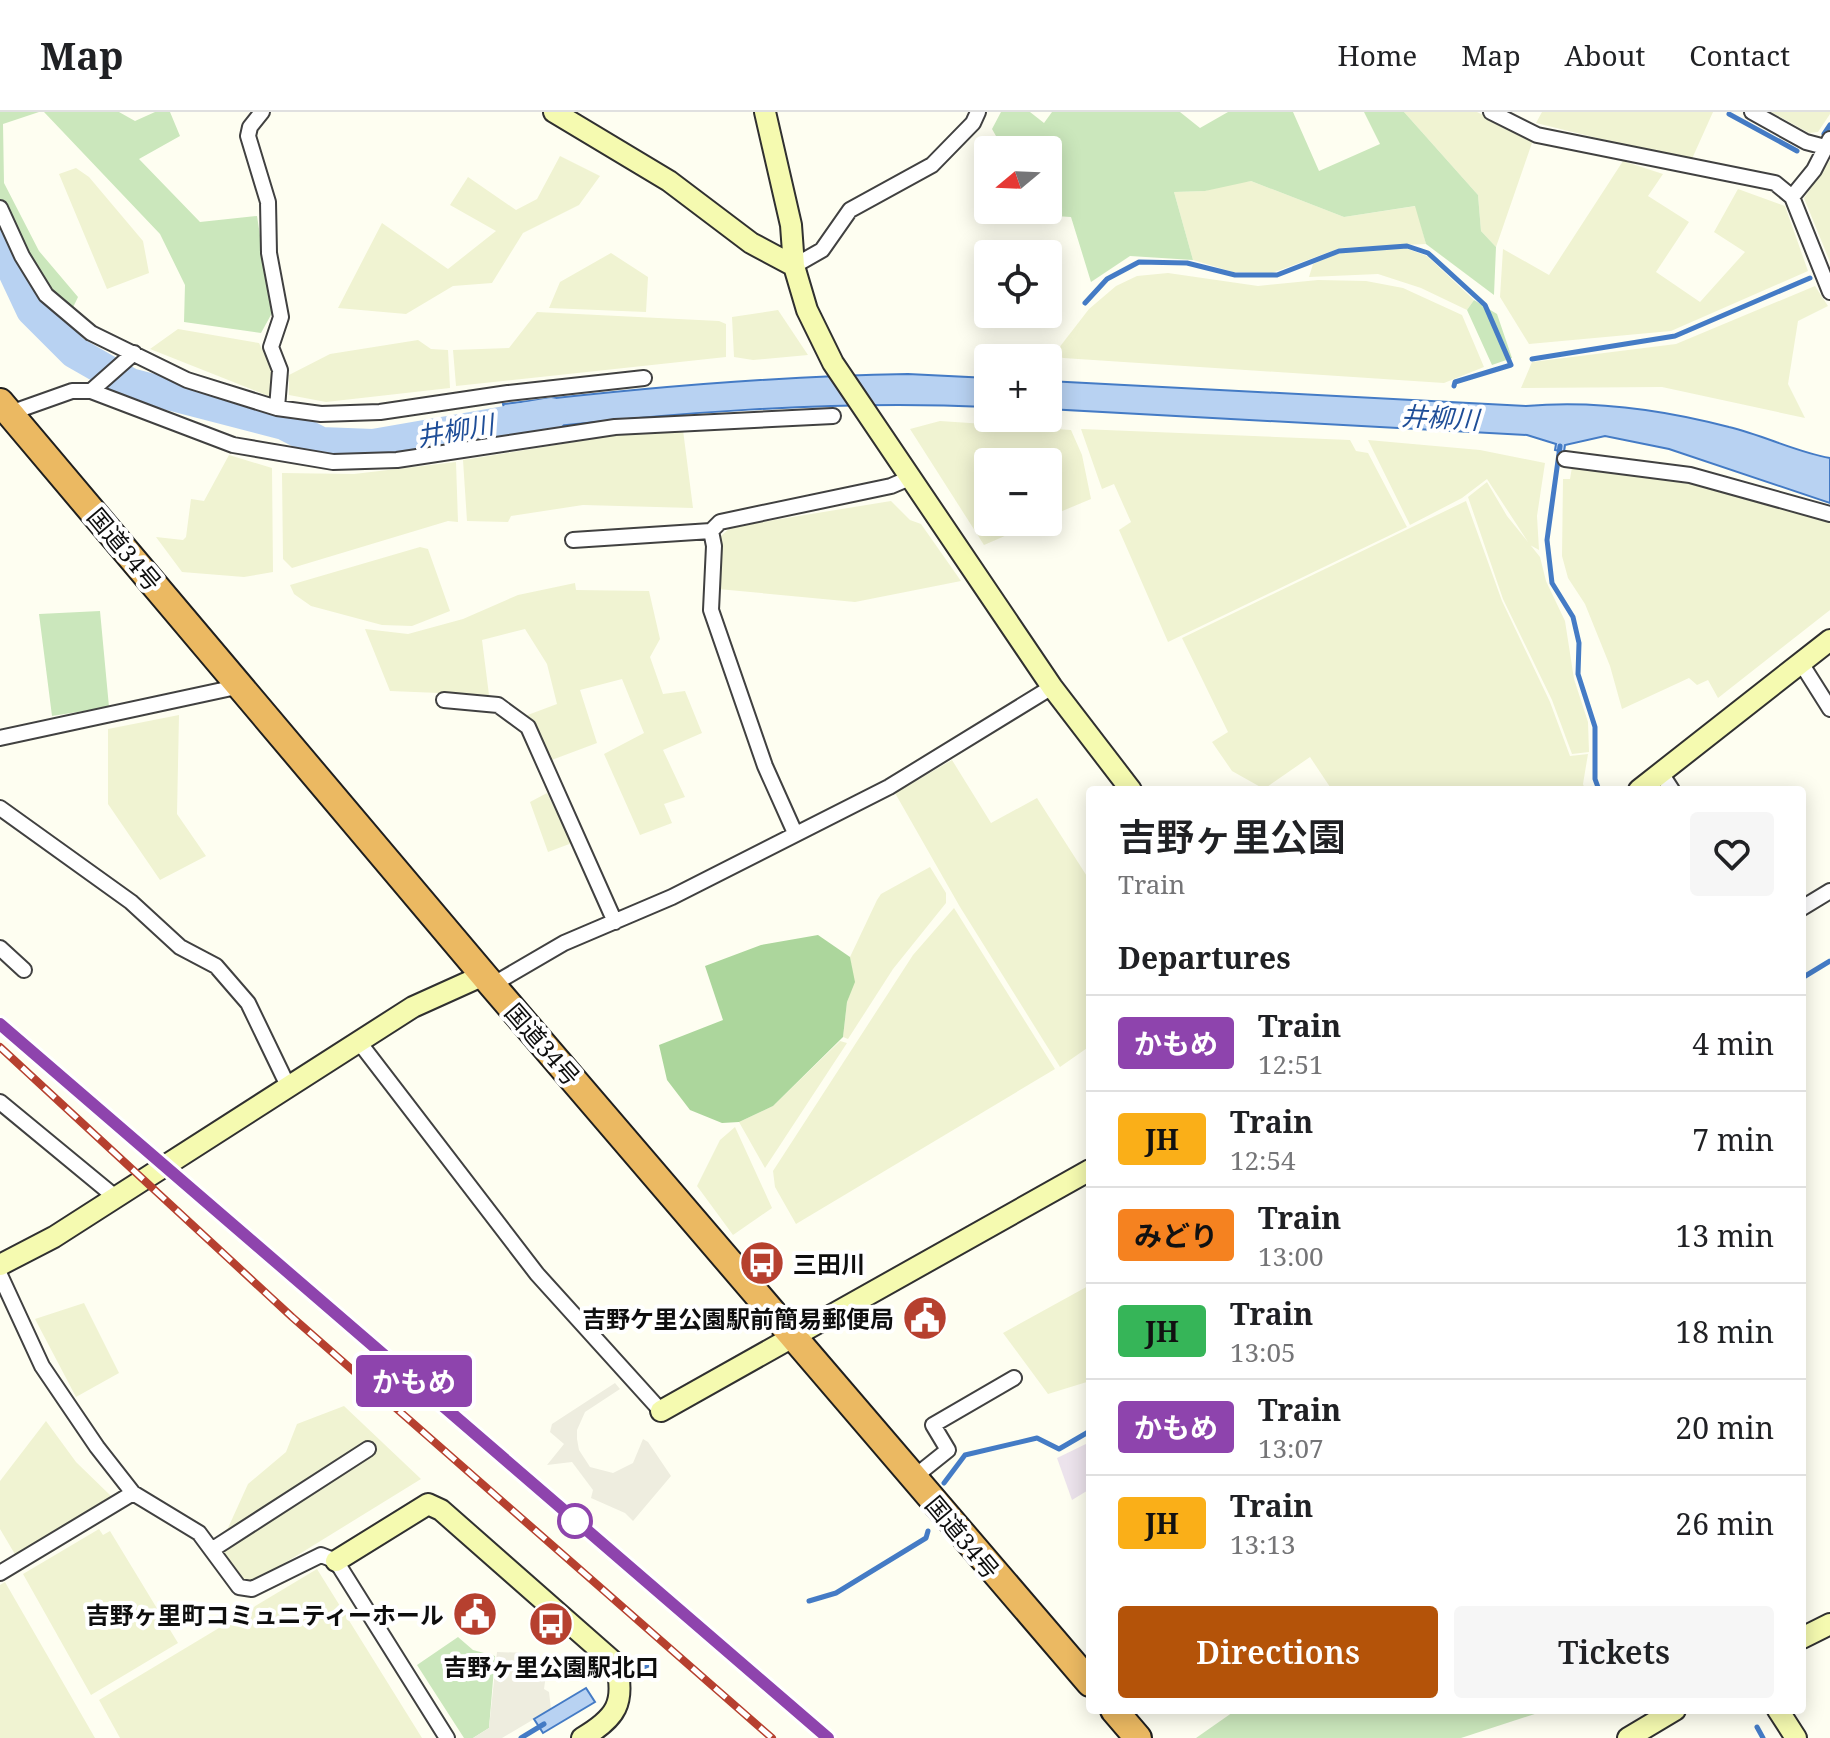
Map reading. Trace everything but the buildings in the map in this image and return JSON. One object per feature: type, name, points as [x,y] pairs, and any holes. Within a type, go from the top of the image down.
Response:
[{"type":"highway","name":"国道34号","points":[[5,408],[488,980],[1086,1678]]},
{"type":"highway","points":[[1117,1714],[1138,1738]]},
{"type":"street","points":[[262,112],[250,127],[248,136],[268,202],[269,253],[281,317],[271,347],[280,370],[277,408]]},
{"type":"street","points":[[554,112],[669,181],[751,243],[794,266]]},
{"type":"street","points":[[765,112],[791,225],[794,266],[807,310],[833,363],[1052,687],[1128,786]]},
{"type":"street","points":[[794,266],[822,250],[850,210],[932,165],[973,123],[978,112]]},
{"type":"street","points":[[1491,112],[1537,135],[1775,183],[1792,197],[1830,292]]},
{"type":"street","points":[[1752,112],[1806,142],[1827,143],[1814,170],[1792,197]]},
{"type":"street","points":[[0,208],[22,256],[46,295],[91,333],[187,380],[277,408],[321,414],[380,412],[644,378]]},
{"type":"street","points":[[91,391],[134,353]]},
{"type":"street","points":[[5,408],[72,391],[91,391],[233,445],[333,462],[397,460],[615,427],[833,416]]},
{"type":"street","points":[[1565,459],[1690,475],[1830,514]]},
{"type":"street","points":[[573,540],[711,531],[720,522],[891,486],[912,477]]},
{"type":"street","points":[[711,531],[714,546],[711,610],[765,766],[795,833]]},
{"type":"street","points":[[1666,781],[1830,640]]},
{"type":"street","points":[[1801,663],[1830,709]]},
{"type":"street","points":[[0,738],[241,686]]},
{"type":"street","points":[[0,1265],[54,1237],[413,1007],[488,980],[615,922],[889,787],[1052,687]]},
{"type":"street","points":[[444,700],[498,705],[528,727],[615,922]]},
{"type":"street","points":[[0,808],[131,902],[180,947],[216,966],[248,1003],[289,1088]]},
{"type":"street","points":[[1806,906],[1830,891]]},
{"type":"street","points":[[0,948],[24,970]]},
{"type":"street","points":[[359,1042],[537,1274],[661,1411],[1086,1172]]},
{"type":"street","points":[[0,1102],[114,1196]]},
{"type":"street","points":[[0,1275],[42,1366],[64,1402],[133,1493],[199,1533],[239,1587],[252,1589],[321,1555],[336,1561],[447,1738]]},
{"type":"street","points":[[913,1478],[948,1450],[933,1425],[1014,1378]]},
{"type":"street","points":[[213,1549],[368,1449]]},
{"type":"street","points":[[0,1573],[133,1493]]},
{"type":"street","points":[[336,1561],[428,1504],[441,1510],[616,1664],[621,1683],[618,1705],[606,1724],[582,1738]]},
{"type":"street","points":[[1806,1636],[1830,1624]]},
{"type":"street","points":[[1628,1738],[1668,1714]]},
{"type":"street","points":[[1781,1714],[1796,1738]]},
{"type":"shaded area","points":[[615,1383],[620,1389],[585,1412],[577,1430],[577,1439],[579,1450],[590,1467],[613,1473],[633,1463],[643,1439],[648,1442],[671,1476],[633,1521],[625,1513],[591,1498],[593,1490],[572,1462],[547,1465],[564,1444],[550,1432],[552,1424]]},
{"type":"shaded area","points":[[1086,1444],[1086,1491],[1072,1500],[1057,1458]]},
{"type":"shaded area","points":[[497,1652],[529,1653],[529,1666],[537,1666],[536,1675],[546,1675],[544,1689],[549,1692],[551,1709],[502,1738],[473,1738],[489,1728]]},
{"type":"green space","points":[[0,112],[39,112],[3,124],[4,183],[39,251],[78,297],[67,320],[42,304],[0,218]]},
{"type":"green space","points":[[44,112],[119,112],[135,121],[155,112],[170,112],[180,136],[139,159],[200,222],[257,216],[272,313],[261,333],[184,322],[185,285],[160,234]]},
{"type":"green space","points":[[1001,112],[1030,112],[1044,123],[1052,112],[1180,112],[1200,128],[1228,112],[1293,112],[1319,171],[1380,144],[1364,112],[1404,112],[1478,195],[1481,231],[1496,247],[1494,295],[1426,244],[1415,206],[1344,217],[1251,181],[1205,191],[1174,192],[1193,260],[1130,256],[1091,282],[1071,217],[1062,216],[1062,136],[996,136],[992,129]]},
{"type":"green space","points":[[1404,112],[1477,112],[1533,140],[1496,247],[1481,231],[1478,195]]},
{"type":"green space","points":[[1542,112],[1713,112],[1691,161],[1536,123]]},
{"type":"green space","points":[[1771,112],[1830,114],[1818,132],[1809,133]]},
{"type":"green space","points":[[560,156],[600,176],[579,205],[523,233],[492,283],[453,286],[406,314],[338,308],[382,223],[448,269],[496,231],[450,205],[468,177],[516,210],[537,199]]},
{"type":"green space","points":[[1830,160],[1830,262],[1804,198]]},
{"type":"green space","points":[[1623,161],[1663,174],[1648,196],[1689,222],[1656,272],[1700,302],[1745,252],[1714,232],[1738,189],[1785,206],[1808,271],[1671,331],[1529,344],[1500,297],[1503,249],[1549,275]]},
{"type":"green space","points":[[76,168],[89,177],[143,241],[149,273],[107,289],[59,174]]},
{"type":"green space","points":[[1251,181],[1344,217],[1416,206],[1426,244],[1340,248],[1272,273],[1233,272],[1193,260],[1174,192],[1205,191],[1225,184]]},
{"type":"green space","points":[[1369,248],[1405,248],[1427,256],[1474,300],[1467,310],[1421,288],[1378,274],[1309,277],[1313,264],[1336,254]]},
{"type":"green space","points":[[611,253],[648,277],[646,312],[549,308],[560,282]]},
{"type":"green space","points":[[1168,273],[1258,286],[1318,280],[1366,281],[1403,288],[1462,315],[1484,367],[1444,383],[1062,357],[1062,344],[1089,309],[1116,286],[1137,276]]},
{"type":"green space","points":[[1815,286],[1828,306],[1798,321],[1788,384],[1805,418],[1662,387],[1521,388],[1532,362],[1676,344]]},
{"type":"green space","points":[[1474,300],[1497,314],[1512,358],[1492,365],[1467,310]]},
{"type":"green space","points":[[778,310],[808,355],[753,360],[734,357],[732,317]]},
{"type":"green space","points":[[537,312],[719,321],[726,324],[726,357],[456,386],[453,350],[509,348]]},
{"type":"green space","points":[[178,329],[259,343],[272,370],[271,397],[150,349]]},
{"type":"green space","points":[[418,340],[431,349],[448,350],[450,388],[326,402],[289,395],[289,375],[330,354]]},
{"type":"green space","points":[[940,421],[974,423],[974,432],[1071,430],[1082,455],[1091,499],[1062,511],[1062,448],[974,448],[974,529],[910,429]]},
{"type":"green space","points":[[1081,429],[1350,440],[1356,451],[1368,453],[1407,527],[1168,642],[1119,530],[1131,522],[1114,484],[1102,489]]},
{"type":"green space","points":[[683,430],[693,508],[583,505],[511,516],[508,522],[467,521],[463,460],[611,436]]},
{"type":"green space","points":[[1368,440],[1480,450],[1545,463],[1537,516],[1539,550],[1530,545],[1487,479],[1462,498],[1410,525]]},
{"type":"green space","points":[[229,455],[272,468],[273,572],[244,577],[182,572],[156,537],[183,540],[186,537],[191,499],[204,501]]},
{"type":"green space","points":[[456,462],[458,522],[448,521],[292,568],[283,559],[282,473],[354,474]]},
{"type":"green space","points":[[1572,467],[1704,486],[1830,522],[1830,610],[1718,698],[1708,680],[1697,685],[1689,678],[1622,709],[1610,666],[1585,604],[1568,578],[1562,556],[1563,479],[1570,479]]},
{"type":"green space","points":[[1487,482],[1507,516],[1540,557],[1546,581],[1565,621],[1574,679],[1588,722],[1589,752],[1572,754],[1552,700],[1503,599],[1468,497]]},
{"type":"green space","points":[[891,501],[910,520],[921,524],[961,581],[855,602],[718,589],[721,536],[731,527]]},
{"type":"green space","points":[[1466,501],[1502,601],[1550,702],[1570,756],[1588,754],[1584,786],[1329,786],[1310,757],[1268,786],[1259,786],[1232,771],[1212,742],[1228,732],[1182,638]]},
{"type":"green space","points":[[978,536],[1005,536],[984,545]]},
{"type":"green space","points":[[420,547],[428,549],[450,611],[412,626],[382,625],[311,606],[294,594],[290,585]]},
{"type":"green space","points":[[575,583],[576,590],[649,591],[660,639],[650,657],[663,694],[685,691],[702,733],[663,750],[685,797],[664,804],[672,823],[640,835],[604,754],[644,733],[622,679],[580,690],[597,743],[549,761],[525,716],[557,704],[547,664],[525,629],[482,640],[489,695],[390,691],[365,629],[408,634],[463,619],[518,595]]},
{"type":"green space","points":[[100,611],[109,707],[52,716],[39,614]]},
{"type":"green space","points":[[179,715],[177,814],[206,856],[160,880],[108,804],[108,729]]},
{"type":"green space","points":[[952,760],[991,823],[1037,798],[1086,875],[1086,1049],[1060,1067],[960,907],[895,793]]},
{"type":"green space","points":[[547,793],[572,843],[548,852],[530,802]]},
{"type":"green space","points":[[930,867],[946,893],[946,903],[893,969],[848,1039],[843,1037],[847,1002],[854,982],[850,957],[877,900],[881,894]]},
{"type":"green space","points":[[954,908],[1055,1069],[796,1224],[775,1187],[773,1171],[913,955]]},
{"type":"green space","points":[[818,935],[850,957],[855,982],[847,1002],[843,1037],[773,1106],[739,1122],[722,1123],[690,1110],[667,1080],[659,1045],[723,1020],[705,966],[761,945]]},
{"type":"green space","points":[[840,1041],[847,1043],[765,1168],[739,1122],[773,1106]]},
{"type":"green space","points":[[735,1127],[772,1208],[733,1235],[697,1186],[720,1140]]},
{"type":"green space","points":[[1086,1287],[1086,1382],[1048,1394],[1003,1333]]},
{"type":"green space","points":[[84,1303],[119,1373],[76,1397],[35,1319]]},
{"type":"green space","points":[[344,1406],[421,1479],[254,1582],[241,1581],[214,1542],[228,1528],[248,1484],[286,1452],[297,1424]]},
{"type":"green space","points":[[46,1421],[76,1462],[112,1497],[16,1556],[0,1529],[0,1481]]},
{"type":"green space","points":[[99,1529],[103,1535],[110,1531],[178,1643],[91,1695],[23,1574]]},
{"type":"green space","points":[[317,1569],[422,1738],[120,1738],[99,1700]]},
{"type":"green space","points":[[5,1582],[95,1738],[0,1738],[0,1585]]},
{"type":"green space","points":[[458,1637],[473,1650],[495,1656],[489,1728],[473,1738],[464,1738],[417,1665]]},
{"type":"green space","points":[[1230,1714],[1535,1714],[1461,1738],[1196,1738]]},
{"type":"water","points":[[908,374],[974,377],[974,407],[868,405],[749,410],[510,431],[503,404],[705,384]]},
{"type":"water","points":[[1062,382],[1526,406],[1577,404],[1654,411],[1729,427],[1830,458],[1830,503],[1669,449],[1605,436],[1565,445],[1564,452],[1555,450],[1556,444],[1527,435],[1062,410]]},
{"type":"water","points":[[586,1688],[595,1702],[543,1733],[534,1719]]},
{"type":"waterway","points":[[1729,114],[1797,151]]},
{"type":"waterway","points":[[1824,134],[1830,125]]},
{"type":"waterway","name":"井柳川","points":[[0,242],[32,310],[74,352],[130,384],[284,424],[321,443],[373,445],[551,414]]},
{"type":"waterway","points":[[1085,303],[1107,279],[1139,262],[1187,263],[1235,275],[1277,275],[1339,251],[1407,246],[1428,253],[1485,305],[1511,365],[1455,382],[1454,386]]},
{"type":"waterway","points":[[1532,359],[1675,336],[1810,278]]},
{"type":"waterway","points":[[1560,446],[1547,540],[1552,583],[1573,617],[1579,643],[1578,674],[1595,727],[1598,786]]},
{"type":"waterway","points":[[1806,976],[1830,961]]},
{"type":"waterway","points":[[944,1483],[965,1455],[1037,1438],[1059,1449],[1086,1433]]},
{"type":"waterway","points":[[809,1601],[836,1593],[926,1538],[928,1531]]},
{"type":"waterway","points":[[641,1668],[651,1664]]},
{"type":"waterway","points":[[521,1738],[544,1724]]},
{"type":"waterway","points":[[1757,1727],[1763,1738]]},
{"type":"railway","points":[[0,1024],[828,1738]]},
{"type":"railway","points":[[0,1047],[292,1317],[772,1738]]},
{"type":"train","name":"かもめ","points":[[0,1024],[828,1738]]},
{"type":"place","name":"三田川","points":[[762,1263]]},
{"type":"place","name":"吉野ケ里公園駅前簡易郵便局","points":[[925,1318]]},
{"type":"place","name":"吉野ヶ里町コミュニティーホール","points":[[475,1614]]},
{"type":"place","name":"吉野ヶ里公園駅北口","points":[[551,1624]]}]
